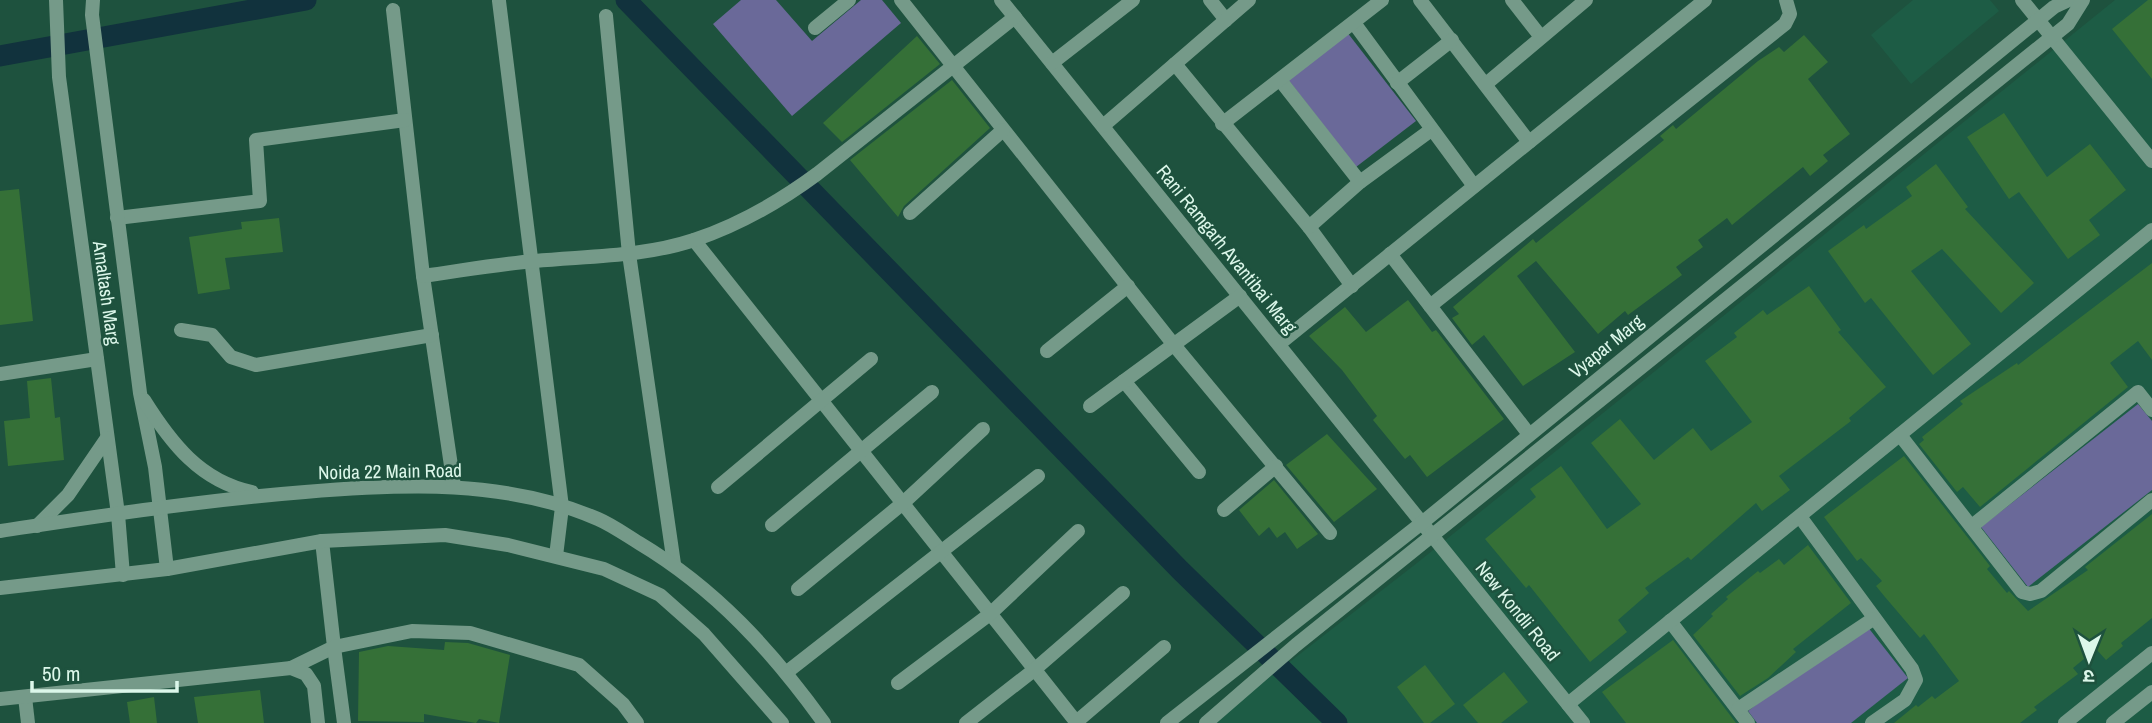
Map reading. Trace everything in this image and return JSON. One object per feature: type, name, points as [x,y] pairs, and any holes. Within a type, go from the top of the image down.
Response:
[{"type":"street","name":"Amaltash Marg","points":[[56,0],[54,16],[59,77],[118,514],[123,575]]},
{"type":"street","points":[[815,28],[849,0]]},
{"type":"street","points":[[901,0],[1174,345],[1330,533]]},
{"type":"street","points":[[1052,63],[1132,0]]},
{"type":"street","points":[[1210,0],[1226,20]]},
{"type":"street","points":[[1103,126],[1249,0]]},
{"type":"street","points":[[1222,124],[1382,0]]},
{"type":"street","points":[[1420,0],[1529,142]]},
{"type":"street","points":[[1513,0],[1541,37]]},
{"type":"street","points":[[1486,84],[1586,0]]},
{"type":"street","points":[[1430,306],[1785,24],[1790,13],[1786,0]]},
{"type":"street","points":[[2022,0],[2049,37],[2152,161]]},
{"type":"street","name":"Vyapar Marg","points":[[1167,723],[1423,522],[1528,433],[2038,21],[2069,0]]},
{"type":"street","name":"Vyapar Marg","points":[[1206,723],[1296,645],[2068,24],[2083,0]]},
{"type":"street","points":[[499,1],[562,507],[556,556]]},
{"type":"street","name":"Rani Ramgarh Avantibai Marg","points":[[1005,1],[1015,17],[1423,522]]},
{"type":"street","points":[[1279,344],[1702,1]]},
{"type":"street","name":"Amaltash Marg","points":[[93,7],[98,67],[140,393],[160,508],[167,569]]},
{"type":"street","points":[[393,10],[423,276],[454,486]]},
{"type":"street","points":[[606,16],[629,254],[674,564]]},
{"type":"street","points":[[423,276],[532,261],[629,254],[694,240],[755,215],[784,199],[817,174],[1015,17]]},
{"type":"street","points":[[1354,23],[1474,186]]},
{"type":"street","points":[[1397,83],[1452,40]]},
{"type":"street","points":[[1175,64],[1309,227],[1352,286]]},
{"type":"street","points":[[1280,80],[1360,182]]},
{"type":"street","points":[[117,218],[260,201],[256,139],[405,120]]},
{"type":"street","points":[[910,214],[1003,130]]},
{"type":"street","points":[[1309,227],[1360,182],[1431,130]]},
{"type":"street","points":[[1568,704],[1801,518],[2152,230]]},
{"type":"street","points":[[694,240],[903,503],[940,555],[1076,723],[1164,648]]},
{"type":"street","points":[[1390,254],[1528,433]]},
{"type":"street","points":[[1047,351],[1128,286]]},
{"type":"street","points":[[1090,406],[1240,296]]},
{"type":"street","points":[[181,330],[212,335],[231,357],[256,365],[432,335]]},
{"type":"street","points":[[0,374],[97,359]]},
{"type":"street","points":[[718,486],[871,359]]},
{"type":"street","points":[[1124,381],[1199,472]]},
{"type":"street","points":[[1972,526],[2137,391],[2152,410]]},
{"type":"street","points":[[772,525],[932,392]]},
{"type":"street","points":[[140,393],[164,431],[197,468],[229,487],[265,495]]},
{"type":"street","points":[[798,589],[903,503],[983,429]]},
{"type":"street","points":[[1900,435],[2022,592],[2030,594],[2041,591],[2152,500]]},
{"type":"street","points":[[37,526],[68,495],[107,438]]},
{"type":"street","points":[[1224,510],[1276,466]]},
{"type":"street","points":[[787,672],[1038,476]]},
{"type":"street","name":"Noida 22 Main Road","points":[[0,531],[265,495],[377,486],[454,486],[534,498],[599,519],[674,564],[732,611],[787,672],[824,723]]},
{"type":"street","points":[[1801,518],[1912,669],[1916,680],[1905,699],[1872,723]]},
{"type":"street","name":"New Kondli Road","points":[[1423,522],[1583,723]]},
{"type":"street","points":[[898,683],[990,614],[1079,531]]},
{"type":"street","points":[[0,588],[167,569],[323,541],[445,535],[556,556],[604,569],[660,595],[704,634],[782,723]]},
{"type":"street","points":[[323,541],[344,723]]},
{"type":"street","points":[[966,723],[1034,670],[1123,593]]},
{"type":"street","points":[[1738,709],[1873,619]]},
{"type":"street","points":[[1670,621],[1748,723]]},
{"type":"street","points":[[0,699],[291,668],[334,648],[412,631],[470,633],[579,665],[623,704],[637,723]]},
{"type":"street","points":[[2065,723],[2152,653]]},
{"type":"street","points":[[291,668],[306,674],[314,686],[318,723]]},
{"type":"street","points":[[2113,723],[2152,692]]},
{"type":"street","points":[[25,697],[28,723]]},
{"type":"shaded area","points":[[741,0],[776,0],[812,41],[861,0],[882,0],[901,23],[792,116],[713,24]]},
{"type":"shaded area","points":[[1913,0],[1990,0],[1999,11],[1911,84],[1871,35]]},
{"type":"shaded area","points":[[2115,0],[2152,0],[2152,723],[1211,723],[1417,563]]},
{"type":"shaded area","points":[[1343,27],[1416,121],[1356,167],[1283,73]]},
{"type":"shaded area","points":[[2138,404],[2152,421],[2152,490],[2028,587],[1981,527]]},
{"type":"shaded area","points":[[1863,621],[1908,678],[1851,723],[1757,723],[1748,711]]},
{"type":"building","points":[[2148,0],[2152,0],[2152,79],[2112,29]]},
{"type":"building","points":[[1804,35],[1828,62],[1808,79],[1850,134],[1823,155],[1828,161],[1810,176],[1803,167],[1732,225],[1727,218],[1698,240],[1703,247],[1676,267],[1682,275],[1628,315],[1625,311],[1598,334],[1536,261],[1517,276],[1575,352],[1523,386],[1484,335],[1472,345],[1452,318],[1459,314],[1453,307],[1533,239],[1536,243],[1664,140],[1660,136],[1673,125],[1676,129],[1758,61],[1779,47],[1784,52]]},
{"type":"building","points":[[917,36],[940,64],[842,142],[823,123]]},
{"type":"building","points":[[952,80],[990,128],[904,206],[898,217],[850,160]]},
{"type":"building","points":[[2004,113],[2047,177],[2090,144],[2126,190],[2089,220],[2100,235],[2068,259],[2019,192],[2009,199],[1967,137]]},
{"type":"building","points":[[1936,164],[1968,207],[1965,209],[2034,283],[2001,313],[1942,249],[1911,271],[1971,344],[1933,375],[1871,298],[1865,303],[1828,251],[1864,225],[1866,229],[1912,196],[1906,187]]},
{"type":"building","points":[[19,189],[33,321],[0,325],[0,191]]},
{"type":"building","points":[[279,218],[283,252],[225,258],[230,289],[198,294],[189,237],[242,229],[241,222]]},
{"type":"building","points":[[2152,263],[2152,360],[2138,341],[2110,363],[2128,387],[1980,507],[1963,487],[1957,492],[1919,444],[1924,440],[1922,437],[1963,404],[1960,401],[2017,363],[2018,365]]},
{"type":"building","points":[[1809,286],[1841,330],[1838,332],[1886,387],[1849,418],[1851,421],[1779,476],[1790,490],[1762,511],[1756,503],[1691,560],[1688,557],[1645,588],[1649,593],[1618,620],[1627,632],[1590,662],[1529,585],[1526,588],[1485,539],[1536,497],[1530,489],[1561,466],[1607,529],[1641,504],[1591,443],[1620,419],[1654,460],[1693,428],[1711,451],[1752,422],[1705,361],[1737,337],[1734,333],[1763,310],[1767,315]]},
{"type":"building","points":[[1408,300],[1432,332],[1436,330],[1504,419],[1427,477],[1410,455],[1405,459],[1373,420],[1377,416],[1342,370],[1309,336],[1345,307],[1366,332]]},
{"type":"building","points":[[51,378],[55,418],[60,417],[64,460],[8,466],[4,421],[30,418],[27,381]]},
{"type":"building","points":[[1327,434],[1377,489],[1334,522],[1286,465]]},
{"type":"building","points":[[1904,456],[1990,566],[1987,569],[2007,593],[2009,591],[2028,611],[2088,570],[2085,567],[2152,514],[2152,618],[2121,643],[2123,646],[2106,660],[2096,649],[2073,668],[2078,674],[2034,707],[2037,710],[2020,723],[1894,723],[1916,705],[1918,707],[1932,696],[1935,699],[1959,681],[1924,634],[1920,638],[1876,586],[1882,581],[1861,558],[1857,561],[1824,517]]},
{"type":"building","points":[[1274,480],[1318,534],[1297,549],[1285,532],[1277,538],[1269,527],[1259,536],[1239,510]]},
{"type":"building","points":[[1808,545],[1851,603],[1793,649],[1796,652],[1768,678],[1740,696],[1693,635],[1728,599],[1726,597],[1758,571],[1760,573],[1779,559],[1784,565]]},
{"type":"building","points":[[1673,640],[1736,723],[1626,723],[1602,692]]},
{"type":"building","points":[[445,642],[468,643],[510,655],[499,723],[479,719],[476,723],[424,714],[424,722],[358,721],[359,652],[388,646],[444,650]]},
{"type":"building","points":[[1425,665],[1455,704],[1430,723],[1424,723],[1397,687]]},
{"type":"building","points":[[1504,672],[1528,702],[1501,723],[1478,723],[1463,705]]},
{"type":"building","points":[[260,690],[264,723],[198,723],[194,697]]},
{"type":"building","points":[[154,697],[157,723],[130,723],[127,702]]},
{"type":"waterway","points":[[0,56],[306,0]]},
{"type":"waterway","points":[[626,0],[1180,570],[1337,723]]}]
